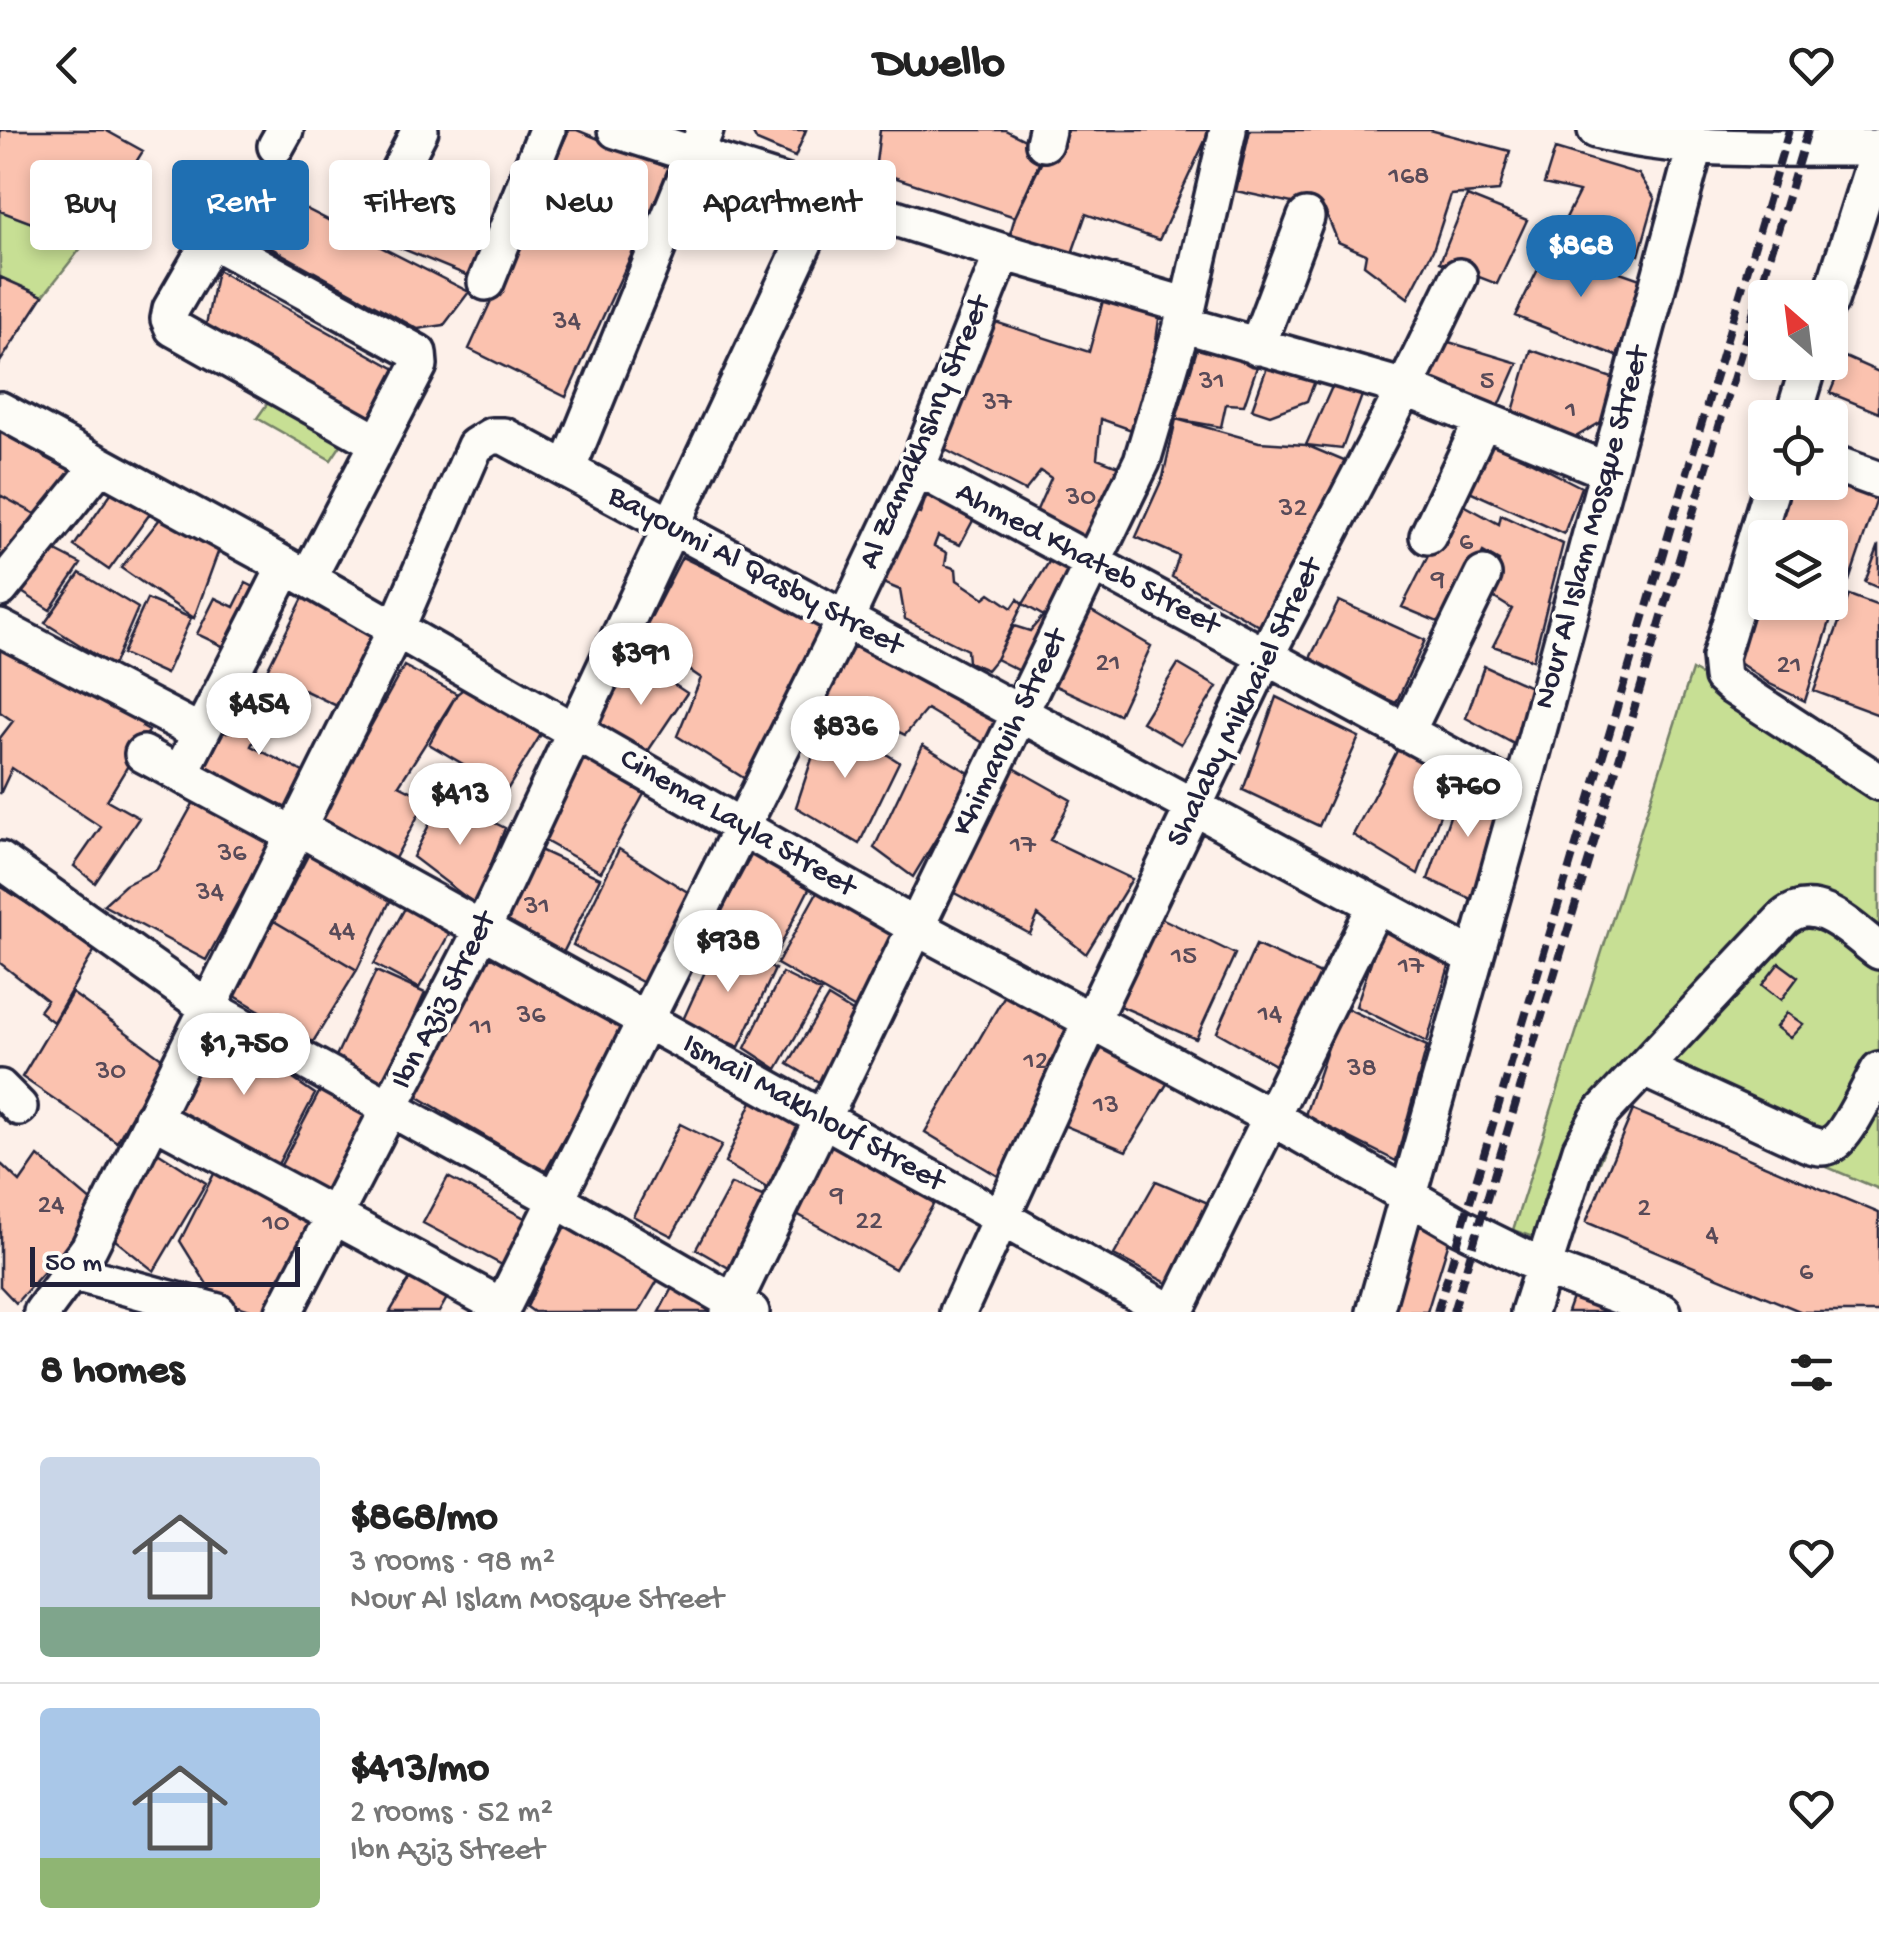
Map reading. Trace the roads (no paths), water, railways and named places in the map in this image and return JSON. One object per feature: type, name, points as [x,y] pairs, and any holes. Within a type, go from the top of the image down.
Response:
[{"type":"street","points":[[404,160],[420,130]]},
{"type":"street","points":[[486,282],[547,130]]},
{"type":"street","points":[[616,130],[700,142],[742,160]]},
{"type":"street","name":"Khimaruih Street","points":[[738,1309],[916,927],[1142,460],[1185,315],[1228,130]]},
{"type":"street","points":[[1616,132],[1695,147],[1879,148],[1837,280]]},
{"type":"street","points":[[567,470],[700,142]]},
{"type":"street","name":"Nour Al Islam Mosque Street","points":[[1375,1312],[1521,794],[1695,147]]},
{"type":"street","points":[[1256,347],[1306,217]]},
{"type":"street","points":[[896,218],[1185,315],[1256,347],[1405,388],[1608,472]]},
{"type":"street","points":[[180,774],[297,572],[378,443],[419,366],[418,353],[226,248],[217,244],[208,247],[171,309],[169,319],[173,328],[378,443]]},
{"type":"street","name":"Ibn Aziz Street","points":[[284,1312],[482,930],[801,250]]},
{"type":"street","name":"Al Zamakhshry Street","points":[[502,1309],[845,620],[916,468],[1003,252]]},
{"type":"street","name":"Shalaby Mikhaiel Street","points":[[958,1312],[1091,1021],[1265,657],[1405,388],[1458,276]]},
{"type":"street","name":"Cinema Layla Street","points":[[0,410],[297,572],[916,927],[1271,1117],[1476,1234],[1543,1267],[1662,1312]]},
{"type":"street","points":[[1428,536],[1483,420]]},
{"type":"street","name":"Bayoumi Al Qasby Street","points":[[42,1312],[89,1248],[396,629],[475,446],[491,436],[504,436],[1475,958]]},
{"type":"street","points":[[0,589],[100,465]]},
{"type":"street","name":"Ahmed Khateb Street","points":[[916,468],[1521,794]]},
{"type":"street","points":[[1848,469],[1879,480]]},
{"type":"street","points":[[1768,500],[1720,656],[1722,677],[1879,782]]},
{"type":"street","points":[[1406,732],[1483,575]]},
{"type":"street","points":[[0,628],[201,733]]},
{"type":"street","name":"Ismail Makhlouf Street","points":[[143,754],[482,930],[1173,1312]]},
{"type":"street","points":[[0,860],[207,1007],[557,1200],[738,1309]]},
{"type":"street","points":[[1173,1312],[1376,905]]},
{"type":"street","points":[[1529,1312],[1590,1130],[1614,1097],[1791,912],[1820,910],[1879,951]]},
{"type":"street","points":[[1644,1069],[1806,1144],[1823,1147],[1831,1146],[1843,1134],[1879,1070]]},
{"type":"street","points":[[152,1118],[502,1309]]},
{"type":"street","points":[[72,1272],[218,1312]]},
{"type":"railway","points":[[1437,1312],[1789,130]]},
{"type":"railway","points":[[1453,1312],[1808,130]]}]
